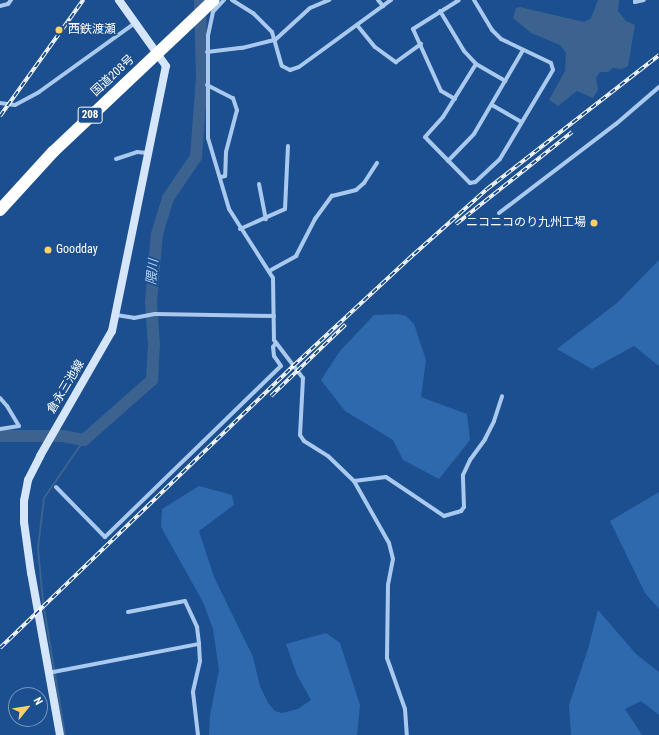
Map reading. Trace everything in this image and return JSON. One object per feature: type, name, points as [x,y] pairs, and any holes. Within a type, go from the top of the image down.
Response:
[{"type":"highway","name":"国道208号","points":[[0,210],[53,152],[214,0]]},
{"type":"main road","points":[[119,0],[156,54]]},
{"type":"main road","name":"倉永三池線","points":[[60,735],[48,673],[24,522],[24,501],[28,480],[61,418],[105,345],[116,315],[166,66],[156,54]]},
{"type":"street","points":[[0,6],[8,4],[11,0]]},
{"type":"street","points":[[224,0],[213,12],[208,35],[208,138],[221,177],[229,209],[240,229],[271,270],[273,278],[276,343],[303,378],[300,435],[304,441],[328,456],[354,482],[392,552],[388,585],[388,658],[405,709],[406,735]]},
{"type":"street","points":[[232,0],[253,13],[272,32],[282,66],[294,70],[391,0]]},
{"type":"street","points":[[207,52],[242,48],[275,40],[310,8],[329,0]]},
{"type":"street","points":[[378,0],[382,6]]},
{"type":"street","points":[[454,99],[441,91],[413,29],[459,0]]},
{"type":"street","points":[[474,0],[492,30],[501,38],[551,63],[553,70],[500,159],[475,182],[470,183],[425,136],[443,117],[476,64]]},
{"type":"street","points":[[635,0],[635,2],[644,0]]},
{"type":"street","points":[[440,11],[464,51],[476,64],[505,81]]},
{"type":"street","points":[[0,103],[15,106],[34,95],[135,23]]},
{"type":"street","points":[[357,25],[375,47],[396,62],[421,44]]},
{"type":"street","points":[[448,161],[474,134],[523,50]]},
{"type":"street","points":[[207,85],[233,98],[238,110],[226,152],[225,176],[221,177]]},
{"type":"street","points":[[499,213],[616,124],[659,87]]},
{"type":"street","points":[[492,105],[522,122]]},
{"type":"street","points":[[240,229],[285,209],[288,146]]},
{"type":"street","points":[[116,159],[136,152],[148,154]]},
{"type":"street","points":[[271,270],[296,256],[315,219],[332,196],[356,190],[364,183],[377,163]]},
{"type":"street","points":[[259,184],[266,218]]},
{"type":"street","points":[[116,315],[134,318],[155,314],[274,316]]},
{"type":"street","points":[[56,487],[105,537],[281,366],[274,356],[272,348],[276,343]]},
{"type":"street","points":[[354,482],[386,477],[444,516],[461,511],[464,507],[463,475],[494,421],[502,396]]},
{"type":"street","points":[[0,398],[8,406],[18,426],[0,429]]},
{"type":"street","points":[[128,612],[185,601],[197,627],[199,644],[200,661],[193,692],[198,735]]},
{"type":"street","points":[[48,673],[199,644]]},
{"type":"shaded area","points":[[598,0],[619,0],[618,11],[626,21],[635,25],[628,66],[622,69],[613,68],[608,72],[600,72],[596,78],[598,90],[593,98],[577,91],[558,106],[549,100],[565,71],[566,53],[560,45],[531,33],[513,18],[516,8],[520,7],[584,22],[591,18]]},
{"type":"shaded area","points":[[659,260],[659,366],[634,346],[592,369],[557,349],[617,303]]},
{"type":"shaded area","points":[[397,314],[406,316],[414,324],[426,360],[421,397],[467,414],[470,440],[439,479],[403,460],[393,440],[345,411],[321,380],[340,351],[374,315]]},
{"type":"shaded area","points":[[199,486],[232,495],[234,505],[199,531],[214,577],[253,657],[260,686],[268,703],[275,711],[282,713],[298,709],[311,700],[297,675],[286,644],[326,633],[340,643],[360,705],[357,735],[209,735],[210,715],[219,670],[213,629],[203,602],[161,527],[162,509]]},
{"type":"shaded area","points":[[659,492],[659,609],[645,593],[610,521]]},
{"type":"shaded area","points":[[598,610],[636,654],[659,672],[659,715],[641,701],[625,709],[642,735],[571,735],[569,705],[588,649]]},
{"type":"waterway","name":"隈川","points":[[0,436],[62,436],[84,440],[152,380],[154,346],[151,302],[157,234],[168,198],[196,157],[202,78],[200,0]]},
{"type":"waterway","points":[[65,735],[43,602],[38,548],[44,498],[84,440]]},
{"type":"railway","points":[[0,116],[83,0]]},
{"type":"railway","points":[[0,648],[293,366],[414,254],[487,189],[659,55]]},
{"type":"railway","points":[[456,224],[572,132]]},
{"type":"railway","points":[[271,396],[345,325]]},
{"type":"place","name":"西鉄渡瀬","points":[[59,30]]},
{"type":"place","name":"ニコニコのり九州工場","points":[[594,223]]},
{"type":"place","name":"Goodday","points":[[48,250]]}]
